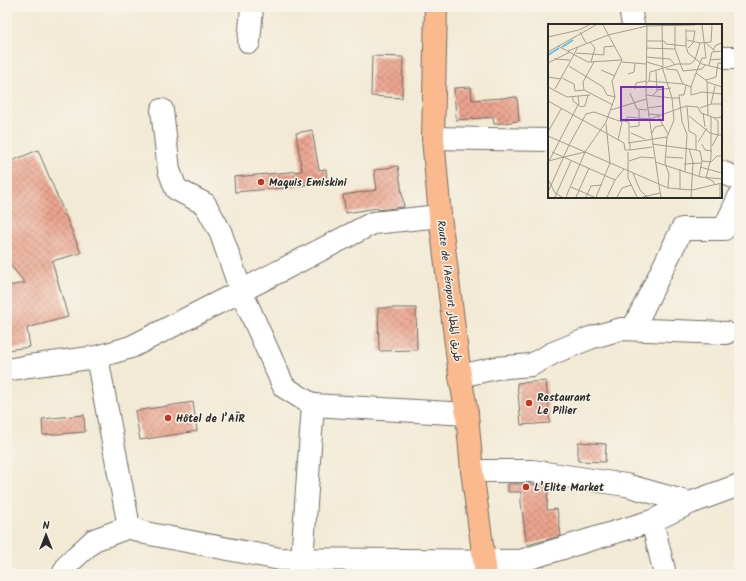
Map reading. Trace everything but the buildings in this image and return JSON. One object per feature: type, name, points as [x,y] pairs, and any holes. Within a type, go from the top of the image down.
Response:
[{"type":"main road","name":"Route de l'Aéroport طريق المطار","points":[[436,7],[433,138],[440,216],[460,376],[467,414],[472,471],[486,568]]},
{"type":"street","points":[[249,42],[252,7]]},
{"type":"street","points":[[630,7],[633,24]]},
{"type":"street","points":[[722,58],[739,58]]},
{"type":"street","points":[[162,110],[169,170],[176,189],[205,204],[220,231],[241,291],[284,387],[313,405],[467,414]]},
{"type":"street","points":[[433,138],[548,140]]},
{"type":"street","points":[[722,172],[739,178]]},
{"type":"street","points":[[633,329],[682,228],[724,229],[739,197]]},
{"type":"street","points":[[7,370],[97,357],[131,346],[374,223],[440,216]]},
{"type":"street","points":[[460,376],[496,368],[531,365],[553,353],[590,338],[621,329],[726,333]]},
{"type":"street","points":[[97,357],[129,527]]},
{"type":"street","points":[[303,567],[313,405]]},
{"type":"street","points":[[472,471],[532,471],[626,485],[690,503]]},
{"type":"street","points":[[63,574],[69,564],[94,540],[129,527],[145,533],[280,559],[303,567],[486,568],[520,561],[652,521],[690,503],[739,485]]},
{"type":"street","points":[[652,521],[665,574]]},
{"type":"place","name":"Maquis Emiskini","points":[[261,182]]},
{"type":"place","name":"Restaurant Le Pilier","points":[[529,403]]},
{"type":"place","name":"Hôtel de l’AÏR","points":[[168,418]]},
{"type":"place","name":"L’Elite Market","points":[[526,487]]}]
